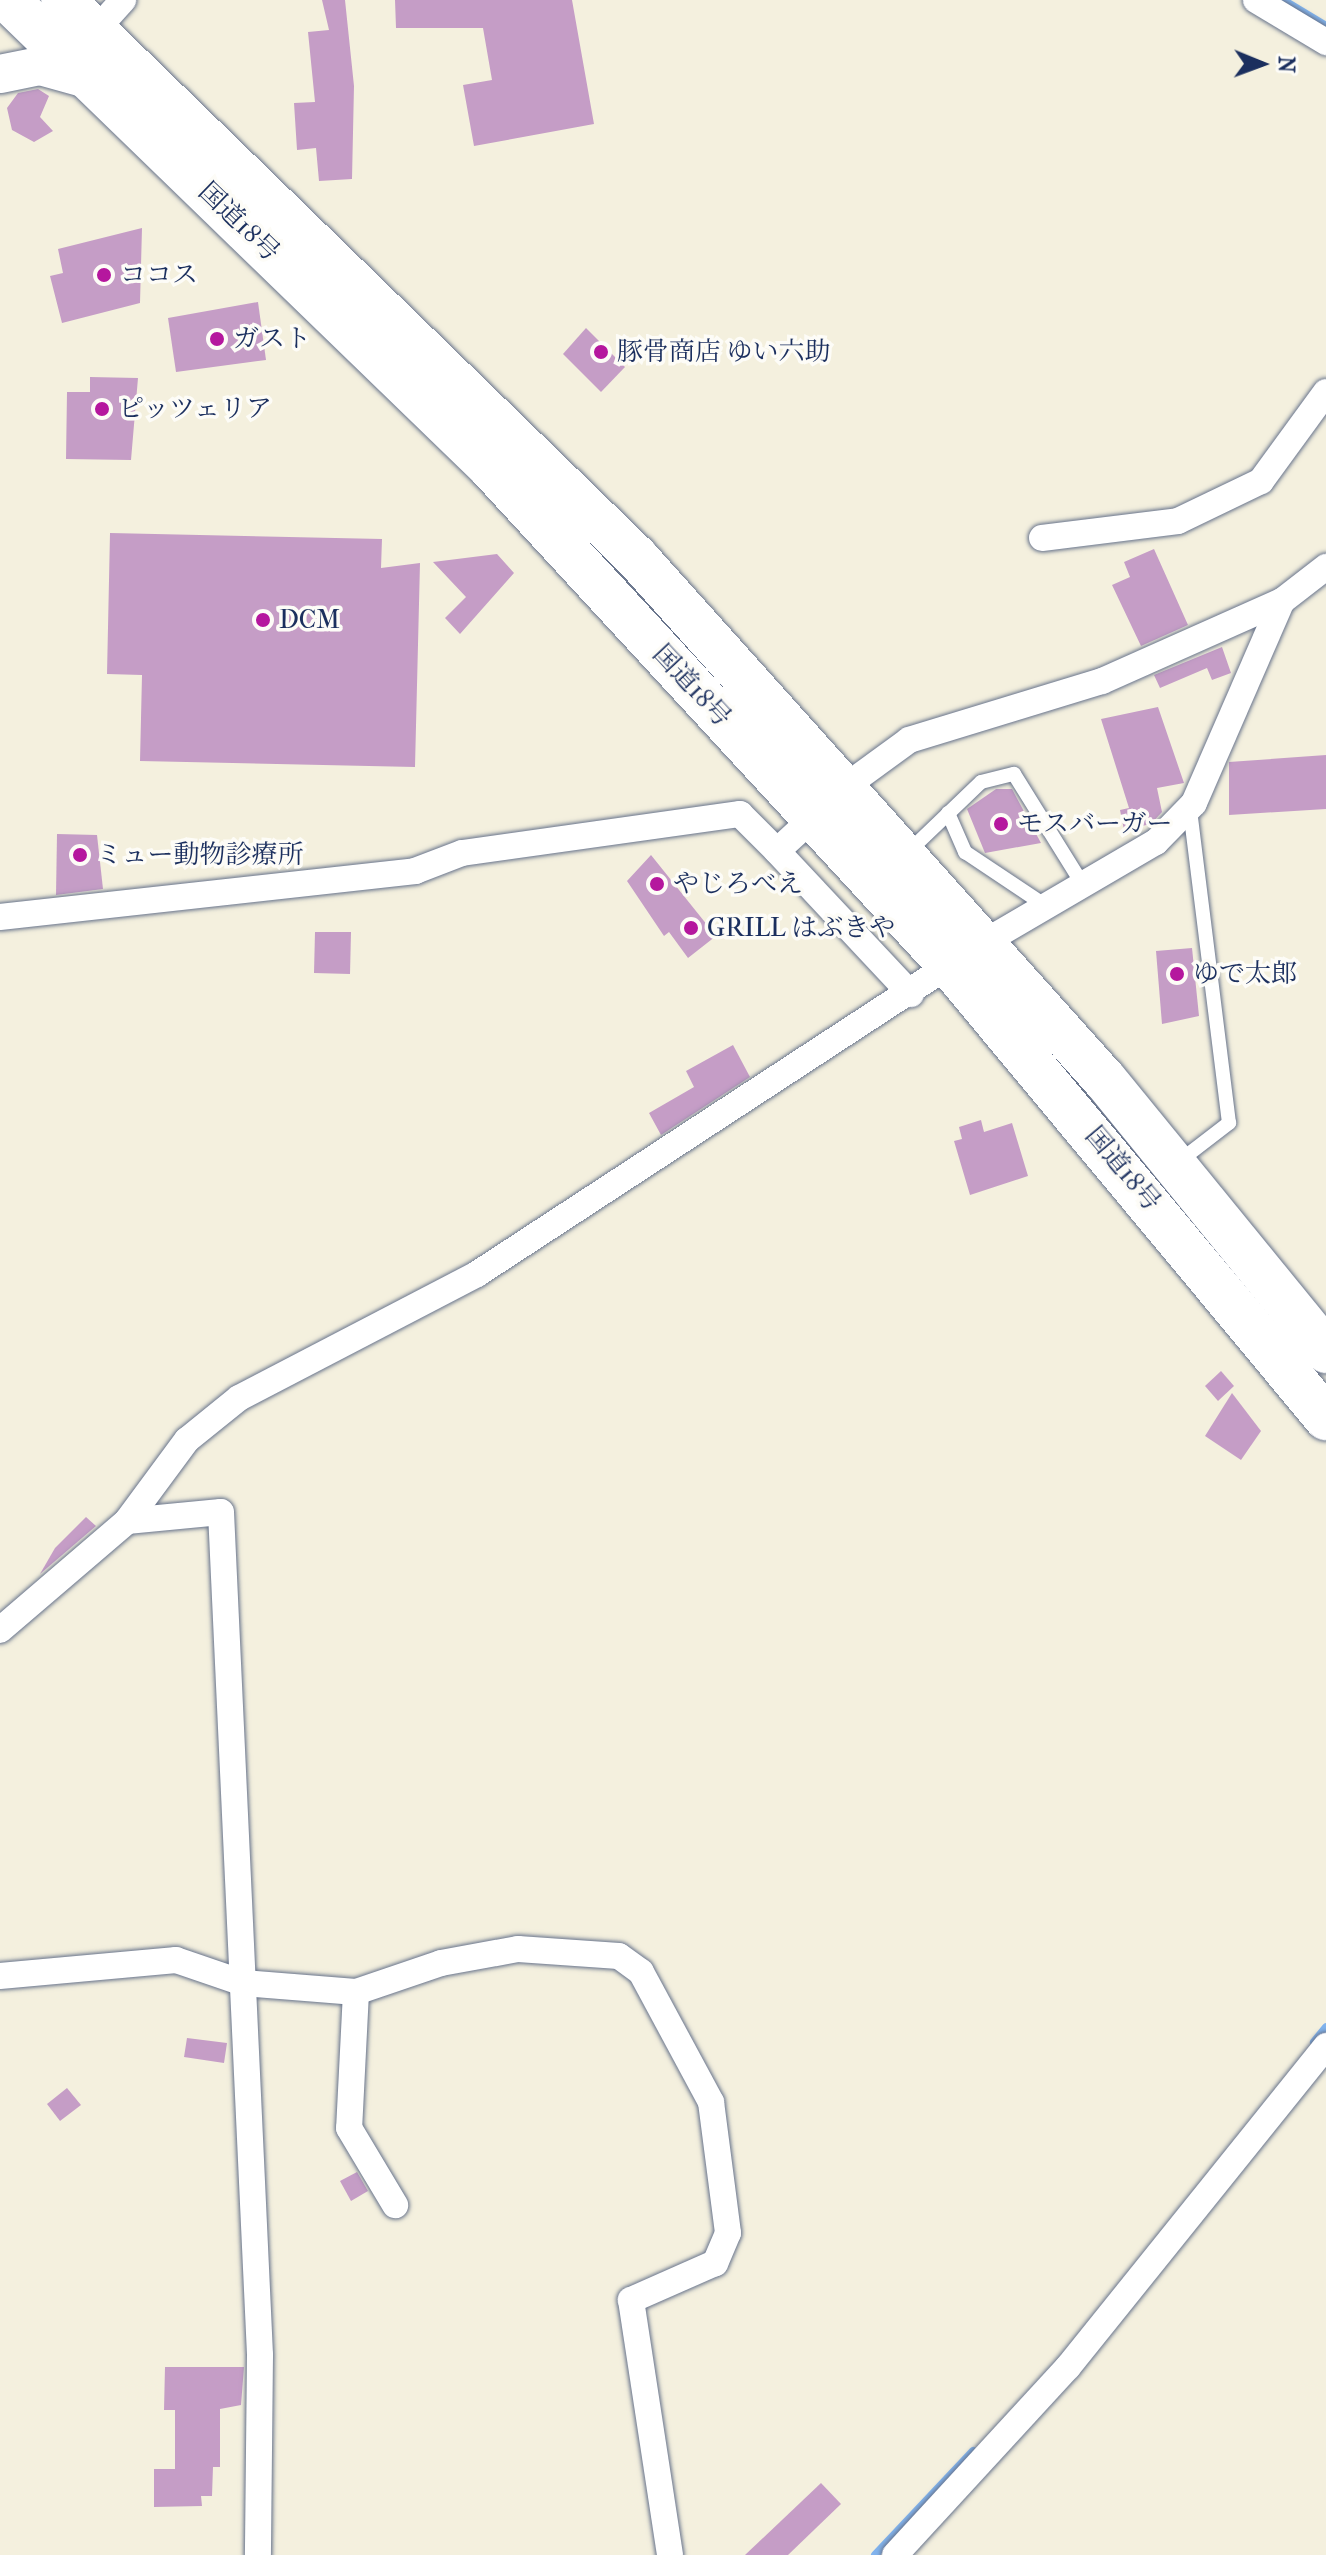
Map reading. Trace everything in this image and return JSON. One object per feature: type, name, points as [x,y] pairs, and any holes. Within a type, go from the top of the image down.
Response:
[{"type":"highway","name":"国道18号","points":[[8,0],[490,467],[814,817],[967,955],[1175,1164],[1326,1351]]},
{"type":"highway","name":"国道18号","points":[[63,0],[110,15],[636,557],[846,786],[905,854],[967,955],[1326,1418]]},
{"type":"street","points":[[1256,0],[1326,42]]},
{"type":"street","points":[[0,74],[40,66],[96,82]]},
{"type":"street","points":[[1042,538],[1178,521],[1261,481],[1326,392]]},
{"type":"street","points":[[846,786],[909,740],[1102,681],[1282,601],[1326,567]]},
{"type":"street","points":[[0,1630],[127,1521],[187,1440],[239,1398],[477,1274],[967,955],[1156,842],[1190,808],[1282,601]]},
{"type":"street","points":[[0,917],[415,871],[462,853],[740,814],[911,994]]},
{"type":"street","points":[[777,851],[814,817]]},
{"type":"street","points":[[127,1521],[221,1512],[260,2369],[258,2555]]},
{"type":"street","points":[[0,1976],[176,1960],[243,1983],[356,1992],[441,1963],[518,1949],[619,1956],[641,1972],[711,2102],[728,2233],[704,2271],[631,2300],[670,2555]]},
{"type":"street","points":[[356,1992],[349,2128],[395,2205]]},
{"type":"street","points":[[895,2555],[1088,2343],[1326,2046]]},
{"type":"lane","points":[[905,854],[981,782],[1014,774],[1083,885]]},
{"type":"lane","points":[[1175,1164],[1229,1123],[1190,808]]},
{"type":"lane","points":[[948,813],[965,852],[1046,906]]},
{"type":"building","points":[[322,0],[345,0],[354,86],[352,179],[319,181],[316,148],[297,150],[294,103],[315,102],[308,32],[329,30]]},
{"type":"building","points":[[395,0],[572,0],[594,124],[474,146],[463,85],[492,80],[483,28],[396,28]]},
{"type":"building","points":[[38,89],[49,96],[40,117],[53,131],[34,142],[12,130],[7,108],[18,93]]},
{"type":"building","name":"ココス","points":[[142,228],[140,303],[62,323],[50,276],[63,273],[58,249]]},
{"type":"building","name":"ガスト","points":[[258,302],[266,360],[176,372],[168,318]]},
{"type":"building","points":[[586,328],[625,367],[601,392],[563,354]]},
{"type":"building","name":"ピッツェリア","points":[[90,377],[138,378],[131,460],[66,459],[67,392],[90,392]]},
{"type":"building","name":"DCM","points":[[110,533],[382,539],[381,568],[420,563],[415,767],[140,761],[142,675],[107,674]]},
{"type":"building","points":[[1154,549],[1188,625],[1141,646],[1112,585],[1130,577],[1124,562]]},
{"type":"building","points":[[497,554],[514,573],[460,634],[445,618],[466,597],[433,562]]},
{"type":"building","points":[[1222,647],[1231,673],[1212,680],[1207,668],[1160,688],[1154,675]]},
{"type":"building","points":[[1158,707],[1184,783],[1157,788],[1162,812],[1151,824],[1124,830],[1120,810],[1129,808],[1101,719]]},
{"type":"building","points":[[1326,755],[1326,809],[1229,815],[1229,762]]},
{"type":"building","points":[[996,789],[1012,789],[1041,843],[985,853],[967,809]]},
{"type":"building","points":[[57,834],[97,835],[103,889],[56,895]]},
{"type":"building","points":[[651,855],[716,936],[688,958],[669,932],[664,936],[627,881]]},
{"type":"building","points":[[315,932],[351,932],[350,974],[314,973]]},
{"type":"building","points":[[1192,948],[1199,1016],[1162,1024],[1156,951]]},
{"type":"building","points":[[733,1045],[750,1077],[661,1135],[649,1113],[694,1087],[686,1071]]},
{"type":"building","points":[[981,1120],[984,1132],[1012,1123],[1028,1176],[970,1195],[954,1141],[962,1139],[959,1127]]},
{"type":"building","points":[[1221,1371],[1234,1386],[1218,1401],[1205,1386]]},
{"type":"building","points":[[1232,1393],[1261,1431],[1241,1460],[1205,1436]]},
{"type":"building","points":[[86,1517],[96,1526],[40,1574],[55,1548]]},
{"type":"building","points":[[187,2038],[227,2043],[224,2063],[184,2057]]},
{"type":"building","points":[[67,2088],[81,2105],[60,2121],[47,2104]]},
{"type":"building","points":[[357,2172],[368,2191],[351,2201],[340,2181]]},
{"type":"building","points":[[165,2367],[244,2367],[241,2405],[220,2409],[220,2467],[213,2467],[212,2496],[201,2496],[202,2506],[154,2507],[154,2469],[175,2469],[175,2410],[164,2410]]},
{"type":"building","points":[[821,2483],[841,2504],[788,2555],[745,2555]]},
{"type":"waterway","points":[[1283,0],[1326,26]]},
{"type":"waterway","points":[[1314,2042],[1326,2027]]},
{"type":"waterway","points":[[875,2555],[973,2451]]},
{"type":"place","name":"ココス","points":[[104,275]]},
{"type":"place","name":"ガスト","points":[[217,339]]},
{"type":"place","name":"豚骨商店 ゆい六助","points":[[601,352]]},
{"type":"place","name":"ピッツェリア","points":[[102,409]]},
{"type":"place","name":"DCM","points":[[263,620]]},
{"type":"place","name":"モスバーガー","points":[[1001,824]]},
{"type":"place","name":"ミュー動物診療所","points":[[80,855]]},
{"type":"place","name":"やじろべえ","points":[[657,884]]},
{"type":"place","name":"GRILL はぶきや","points":[[691,928]]},
{"type":"place","name":"ゆで太郎","points":[[1177,974]]}]
